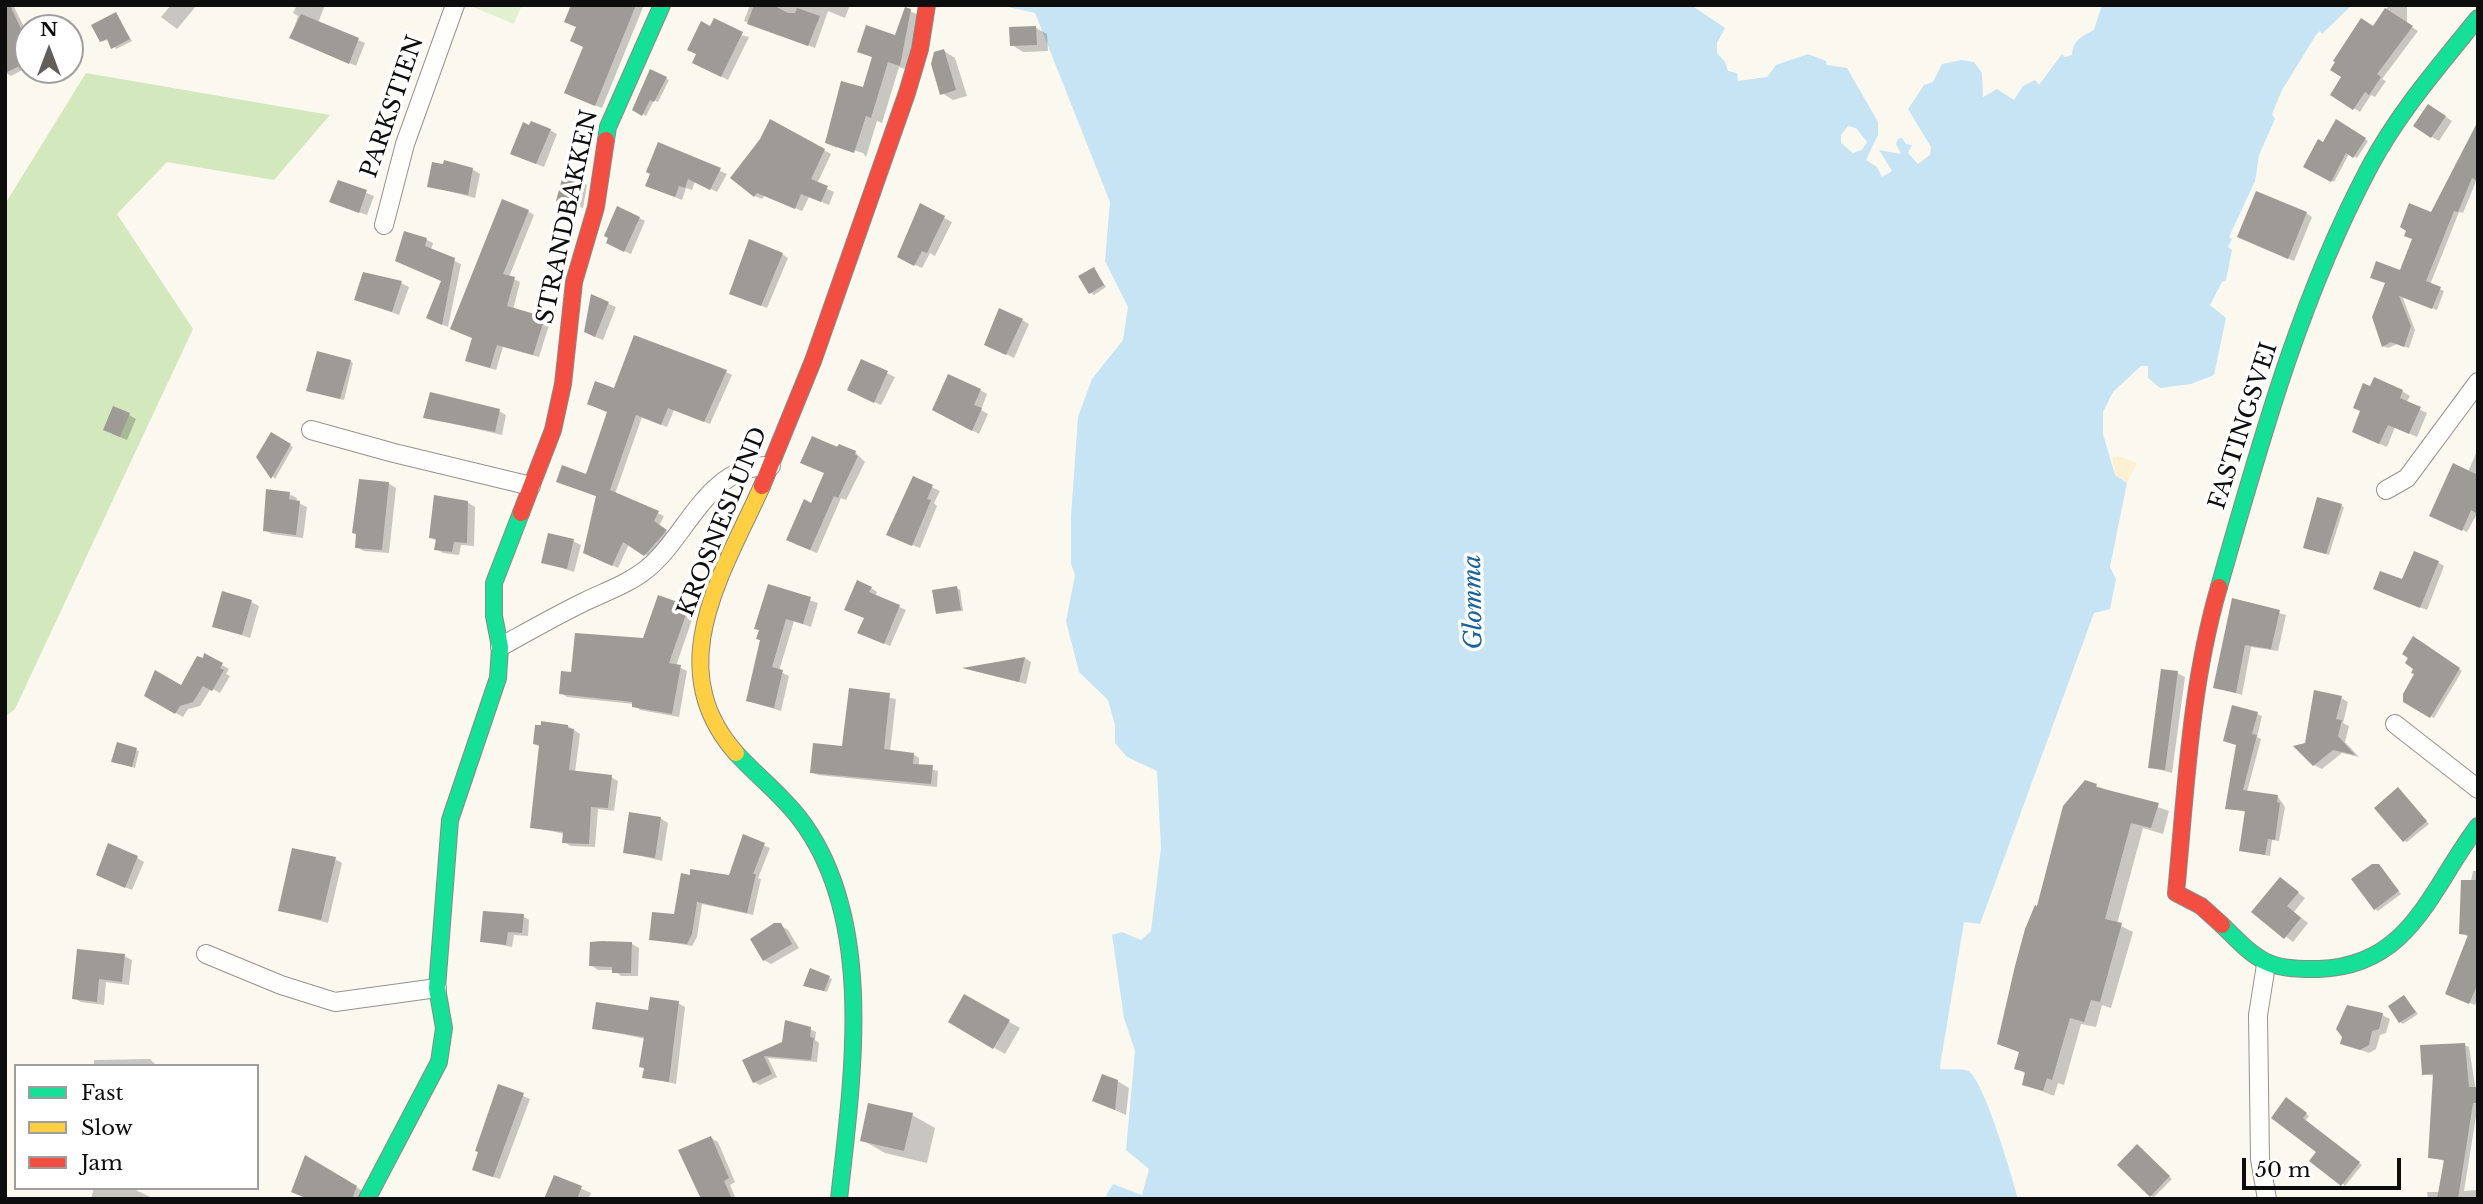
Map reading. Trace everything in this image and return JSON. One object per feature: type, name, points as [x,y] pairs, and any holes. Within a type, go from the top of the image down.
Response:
[{"type":"street","name":"PARKSTIEN","points":[[384,225],[405,144],[455,5]]},
{"type":"street","name":"STRANDBAKKEN","points":[[368,1199],[439,1062],[444,1028],[437,988],[443,879],[450,820],[498,678],[500,647],[494,616],[494,583],[545,455],[559,405],[569,308],[596,207],[608,127],[662,5]]},
{"type":"street","name":"KROSNESLUND","points":[[839,1199],[854,1060],[847,945],[838,900],[816,844],[803,822],[780,795],[727,746],[709,720],[699,687],[699,658],[708,610],[771,466],[842,280],[912,74],[925,29],[927,5]]},
{"type":"street","name":"FASTINGSVEI","points":[[2266,965],[2206,910],[2176,893],[2193,716],[2204,639],[2254,465],[2292,346],[2329,251],[2370,166],[2418,92],[2478,18]]},
{"type":"street","points":[[2386,490],[2407,478],[2478,382]]},
{"type":"street","points":[[311,430],[531,486]]},
{"type":"street","points":[[500,647],[636,576],[659,557],[710,493],[737,475],[760,466],[771,466]]},
{"type":"street","points":[[2395,724],[2478,789]]},
{"type":"street","points":[[2267,1199],[2260,1159],[2258,1015],[2266,965],[2325,971],[2354,967],[2372,960],[2397,942],[2419,917],[2478,826]]},
{"type":"street","points":[[206,954],[281,985],[335,1002],[437,988]]},
{"type":"green space","points":[[468,5],[522,5],[514,24]]},
{"type":"green space","points":[[86,73],[330,115],[274,180],[167,162],[117,214],[193,329],[15,709],[5,717],[5,204],[79,84],[84,84]]},
{"type":"sand","points":[[2118,456],[2137,463],[2127,483],[2115,475],[2112,457]]},
{"type":"water","name":"Glomma","points":[[999,5],[1691,5],[1725,28],[1717,43],[1717,53],[1725,62],[1728,71],[1737,73],[1738,81],[1767,77],[1776,65],[1808,54],[1826,61],[1827,65],[1847,68],[1878,122],[1878,135],[1866,160],[1877,167],[1882,177],[1892,171],[1879,150],[1901,154],[1896,144],[1898,139],[1902,138],[1906,144],[1912,145],[1908,153],[1918,164],[1930,155],[1931,147],[1908,109],[1924,85],[1933,82],[1942,64],[1961,60],[1974,62],[1982,73],[1983,97],[1997,89],[2014,100],[2023,86],[2035,80],[2039,85],[2062,54],[2065,57],[2072,55],[2076,42],[2094,30],[2102,5],[2352,5],[2322,34],[2320,31],[2316,35],[2282,90],[2272,114],[2275,119],[2259,155],[2255,181],[2229,237],[2232,239],[2228,247],[2232,250],[2226,280],[2222,282],[2210,305],[2226,318],[2214,375],[2191,384],[2160,388],[2148,378],[2148,366],[2141,366],[2113,392],[2103,412],[2103,434],[2115,475],[2127,483],[2110,567],[2116,579],[2110,609],[2094,613],[1980,924],[1964,922],[1940,1069],[1965,1070],[1974,1077],[1997,1130],[2018,1199],[1104,1199],[1113,1184],[1142,1195],[1149,1169],[1126,1150],[1135,1051],[1124,1018],[1112,935],[1122,932],[1141,940],[1151,931],[1161,848],[1157,771],[1127,757],[1115,743],[1115,725],[1108,700],[1079,672],[1066,621],[1075,575],[1071,564],[1071,516],[1078,417],[1092,379],[1123,340],[1128,307],[1105,261],[1110,202],[1035,13]],"holes":[[[1848,126],[1856,128],[1867,142],[1862,150],[1853,153],[1841,143],[1841,135]]]},
{"type":"building","points":[[5,5],[10,5],[14,14],[14,69],[5,73]]},
{"type":"building","points":[[571,5],[636,5],[595,106],[564,93],[583,47],[570,41],[576,27],[564,22]]},
{"type":"building","points":[[754,5],[773,5],[788,13],[795,13],[797,8],[820,16],[808,46],[747,24]]},
{"type":"building","points":[[905,7],[911,9],[900,66],[888,62],[871,118],[866,116],[854,153],[825,143],[841,81],[863,87],[872,57],[857,52],[866,25],[895,35]]},
{"type":"building","points":[[2385,8],[2413,26],[2377,74],[2381,77],[2369,95],[2365,92],[2353,110],[2330,95],[2341,77],[2330,70],[2361,18],[2373,26]]},
{"type":"building","points":[[116,12],[130,39],[111,49],[107,39],[100,42],[91,25]]},
{"type":"building","points":[[301,14],[359,38],[349,64],[289,38]]},
{"type":"building","points":[[714,18],[743,32],[721,77],[692,63],[696,54],[687,50],[701,21],[710,26]]},
{"type":"building","points":[[1036,26],[1037,45],[1010,46],[1009,27]]},
{"type":"building","points":[[944,49],[956,90],[940,95],[931,64],[934,52]]},
{"type":"building","points":[[650,69],[667,77],[654,102],[650,100],[642,116],[632,110]]},
{"type":"building","points":[[2428,104],[2446,116],[2431,138],[2413,126]]},
{"type":"building","points":[[770,119],[825,149],[811,179],[828,186],[821,202],[801,194],[795,209],[757,193],[754,197],[730,178],[760,139]]},
{"type":"building","points":[[2336,119],[2366,138],[2353,158],[2346,153],[2331,182],[2303,167],[2318,139],[2323,142]]},
{"type":"building","points":[[531,121],[551,129],[536,164],[510,154],[523,122],[529,125]]},
{"type":"building","points":[[2478,121],[2478,181],[2472,178],[2458,212],[2454,211],[2426,281],[2441,287],[2432,309],[2399,296],[2411,326],[2404,347],[2391,342],[2382,347],[2372,317],[2385,283],[2370,278],[2376,261],[2400,270],[2412,239],[2404,236],[2406,231],[2400,227],[2409,203],[2431,212]]},
{"type":"building","points":[[658,142],[721,168],[710,190],[688,179],[685,188],[679,186],[675,197],[645,186],[650,174],[646,172]]},
{"type":"building","points":[[444,160],[473,168],[468,195],[427,187],[432,162],[443,164]]},
{"type":"building","points":[[563,175],[585,181],[580,207],[556,201]]},
{"type":"building","points":[[338,180],[367,190],[359,213],[329,202]]},
{"type":"building","points":[[2256,191],[2307,212],[2288,259],[2237,237]]},
{"type":"building","points":[[502,199],[529,210],[503,274],[515,277],[507,306],[545,317],[533,355],[497,345],[490,368],[465,361],[472,338],[450,329]]},
{"type":"building","points":[[920,203],[945,216],[927,253],[922,251],[914,266],[897,257]]},
{"type":"building","points":[[617,206],[640,217],[624,252],[606,243],[608,238],[604,236]]},
{"type":"building","points":[[404,231],[427,238],[425,246],[455,258],[442,325],[426,318],[441,281],[395,261]]},
{"type":"building","points":[[749,239],[783,253],[761,306],[729,294]]},
{"type":"building","points":[[1094,267],[1104,285],[1089,294],[1078,276]]},
{"type":"building","points":[[363,272],[402,281],[392,312],[354,300]]},
{"type":"building","points":[[591,294],[609,302],[595,337],[584,332]]},
{"type":"building","points":[[999,308],[1023,319],[1006,355],[984,345]]},
{"type":"building","points":[[634,335],[727,370],[704,422],[668,408],[661,425],[636,415],[610,490],[659,511],[654,521],[667,530],[644,556],[623,542],[612,566],[583,553],[596,496],[556,482],[562,465],[586,474],[607,412],[587,404],[595,381],[614,388]]},
{"type":"building","points":[[317,351],[351,360],[340,399],[306,391]]},
{"type":"building","points":[[861,359],[888,371],[874,403],[847,390]]},
{"type":"building","points":[[948,374],[981,389],[974,405],[982,408],[972,431],[932,410]]},
{"type":"building","points":[[2374,377],[2403,390],[2400,398],[2421,407],[2409,434],[2388,425],[2379,444],[2352,432],[2360,411],[2353,408],[2363,383],[2370,386]]},
{"type":"building","points":[[430,392],[500,409],[495,432],[423,418]]},
{"type":"building","points":[[113,406],[130,413],[120,437],[103,430]]},
{"type":"building","points":[[271,432],[291,444],[271,479],[256,457]]},
{"type":"building","points":[[812,436],[837,447],[839,444],[856,451],[855,455],[858,456],[838,498],[834,496],[810,550],[786,540],[804,499],[811,503],[824,473],[800,463]]},
{"type":"building","points":[[2453,463],[2478,475],[2478,514],[2471,510],[2462,531],[2429,516]]},
{"type":"building","points":[[913,476],[933,485],[927,499],[931,500],[912,546],[886,535]]},
{"type":"building","points":[[359,479],[389,482],[382,550],[355,548],[356,534],[352,533]]},
{"type":"building","points":[[266,489],[290,492],[289,499],[300,501],[296,535],[263,531]]},
{"type":"building","points":[[434,495],[468,501],[467,543],[454,542],[452,552],[434,550],[436,539],[429,538]]},
{"type":"building","points":[[2317,497],[2342,504],[2326,554],[2303,548]]},
{"type":"building","points":[[548,533],[574,539],[567,569],[541,563]]},
{"type":"building","points":[[2414,551],[2439,561],[2420,608],[2373,589],[2380,571],[2402,579]]},
{"type":"building","points":[[857,580],[872,587],[869,592],[900,605],[884,644],[857,633],[864,618],[844,610]]},
{"type":"building","points":[[768,584],[811,597],[803,624],[786,619],[772,667],[783,670],[774,708],[746,701],[760,640],[756,639],[759,630],[754,629]]},
{"type":"building","points":[[957,586],[961,610],[936,614],[932,590]]},
{"type":"building","points":[[222,591],[252,600],[242,635],[212,627]]},
{"type":"building","points":[[658,595],[689,606],[669,663],[681,665],[672,714],[632,707],[632,702],[559,694],[561,671],[571,672],[575,633],[643,638]]},
{"type":"building","points":[[2232,598],[2280,610],[2271,649],[2245,645],[2236,693],[2213,688]]},
{"type":"building","points":[[2413,636],[2460,668],[2430,718],[2403,702],[2403,694],[2414,674],[2411,673],[2413,669],[2405,663],[2408,658],[2402,654]]},
{"type":"building","points":[[204,653],[223,663],[220,668],[224,670],[212,691],[203,686],[193,702],[180,706],[175,714],[144,696],[155,670],[181,685],[197,656],[203,658]]},
{"type":"building","points":[[1025,657],[1019,682],[962,668]]},
{"type":"building","points":[[2161,669],[2178,671],[2165,770],[2148,768]]},
{"type":"building","points":[[849,688],[890,693],[884,749],[914,753],[913,764],[933,765],[931,784],[810,773],[813,743],[842,746]]},
{"type":"building","points":[[2314,690],[2342,696],[2336,719],[2342,720],[2338,736],[2355,755],[2333,750],[2313,766],[2293,746],[2305,743]]},
{"type":"building","points":[[2232,705],[2258,712],[2252,734],[2257,735],[2243,790],[2278,795],[2277,802],[2280,803],[2275,840],[2268,839],[2265,855],[2239,851],[2245,811],[2225,809],[2236,745],[2223,741]]},
{"type":"building","points":[[541,721],[568,725],[568,728],[574,729],[569,770],[612,775],[608,808],[591,807],[589,844],[562,843],[563,832],[530,828],[539,745],[533,744],[535,725],[541,725]]},
{"type":"building","points":[[117,742],[137,748],[132,767],[111,762]]},
{"type":"building","points":[[2085,780],[2097,784],[2096,787],[2159,803],[2151,828],[2131,823],[2105,919],[2122,923],[2100,1002],[2091,1000],[2084,1022],[2070,1018],[2052,1080],[2047,1078],[2043,1091],[2022,1085],[2025,1072],[2014,1069],[2019,1052],[1997,1044],[2025,929],[2035,905],[2037,906],[2063,806]]},
{"type":"building","points":[[2398,787],[2427,821],[2403,842],[2374,808]]},
{"type":"building","points":[[629,812],[661,817],[655,858],[623,853]]},
{"type":"building","points":[[743,834],[765,843],[753,874],[756,874],[747,913],[697,902],[692,934],[687,944],[649,940],[652,912],[674,914],[681,873],[690,875],[690,869],[729,875]]},
{"type":"building","points":[[108,843],[138,856],[125,888],[96,875]]},
{"type":"building","points":[[292,848],[336,857],[321,920],[278,911]]},
{"type":"building","points":[[2372,864],[2379,864],[2399,891],[2374,910],[2351,879]]},
{"type":"building","points":[[2280,877],[2299,892],[2287,906],[2301,918],[2284,939],[2251,912]]},
{"type":"building","points":[[2461,880],[2478,880],[2478,983],[2469,1004],[2445,994],[2468,935],[2459,934]]},
{"type":"building","points":[[483,911],[524,914],[522,933],[508,932],[506,945],[480,942]]},
{"type":"building","points":[[774,923],[781,923],[792,944],[763,961],[750,939]]},
{"type":"building","points":[[590,942],[632,942],[631,973],[612,973],[612,967],[589,966]]},
{"type":"building","points":[[77,949],[125,954],[122,982],[99,979],[97,1002],[72,999]]},
{"type":"building","points":[[810,968],[830,976],[824,991],[803,986]]},
{"type":"building","points":[[964,994],[1010,1020],[993,1049],[948,1022]]},
{"type":"building","points":[[2404,995],[2416,1012],[2399,1023],[2388,1006]]},
{"type":"building","points":[[650,997],[679,1001],[669,1082],[642,1078],[644,1068],[639,1067],[644,1037],[592,1029],[596,1002],[648,1010]]},
{"type":"building","points":[[2347,1005],[2383,1013],[2379,1029],[2372,1031],[2369,1045],[2360,1050],[2340,1044],[2342,1037],[2336,1029]]},
{"type":"building","points":[[785,1020],[811,1027],[810,1037],[814,1038],[811,1060],[764,1056],[772,1074],[753,1083],[742,1060],[782,1042]]},
{"type":"building","points":[[2465,1043],[2469,1087],[2478,1087],[2478,1103],[2473,1103],[2458,1199],[2437,1199],[2444,1160],[2428,1158],[2433,1074],[2422,1075],[2420,1045]]},
{"type":"building","points":[[1102,1074],[1118,1080],[1115,1110],[1092,1101]]},
{"type":"building","points":[[498,1084],[524,1093],[493,1177],[472,1170],[478,1152],[475,1151]]},
{"type":"building","points":[[2286,1097],[2307,1113],[2303,1118],[2360,1162],[2341,1186],[2309,1161],[2316,1152],[2271,1118]]},
{"type":"building","points":[[868,1103],[913,1113],[904,1151],[860,1141]]},
{"type":"building","points":[[711,1136],[729,1178],[724,1181],[732,1199],[701,1199],[678,1150]]},
{"type":"building","points":[[2137,1144],[2170,1176],[2150,1197],[2117,1165]]},
{"type":"building","points":[[305,1155],[357,1186],[352,1199],[308,1199],[291,1192]]},
{"type":"building","points":[[554,1175],[582,1186],[577,1199],[544,1199]]},
{"type":"traffic: fast","points":[[606,140],[608,127],[662,5]]},
{"type":"traffic: fast","points":[[2219,587],[2283,373],[2344,218],[2393,128],[2478,18]]},
{"type":"traffic: fast","points":[[367,1199],[439,1062],[444,1028],[437,988],[450,820],[498,678],[500,647],[494,616],[494,583],[521,513]]},
{"type":"traffic: fast","points":[[736,753],[800,819],[824,859],[840,904],[850,953],[853,1054],[839,1199]]},
{"type":"traffic: fast","points":[[2222,925],[2255,955],[2275,965],[2301,969],[2350,965],[2376,954],[2397,939],[2415,920],[2478,826]]},
{"type":"traffic: slow","points":[[736,753],[714,720],[703,687],[701,654],[706,620],[717,586],[762,486]]},
{"type":"traffic: jam","points":[[762,486],[813,361],[907,93],[920,49],[927,5]]},
{"type":"traffic: jam","points":[[521,513],[553,430],[563,384],[574,282],[596,207],[606,140]]},
{"type":"traffic: jam","points":[[2219,587],[2195,700],[2176,893],[2201,906],[2222,925]]}]
